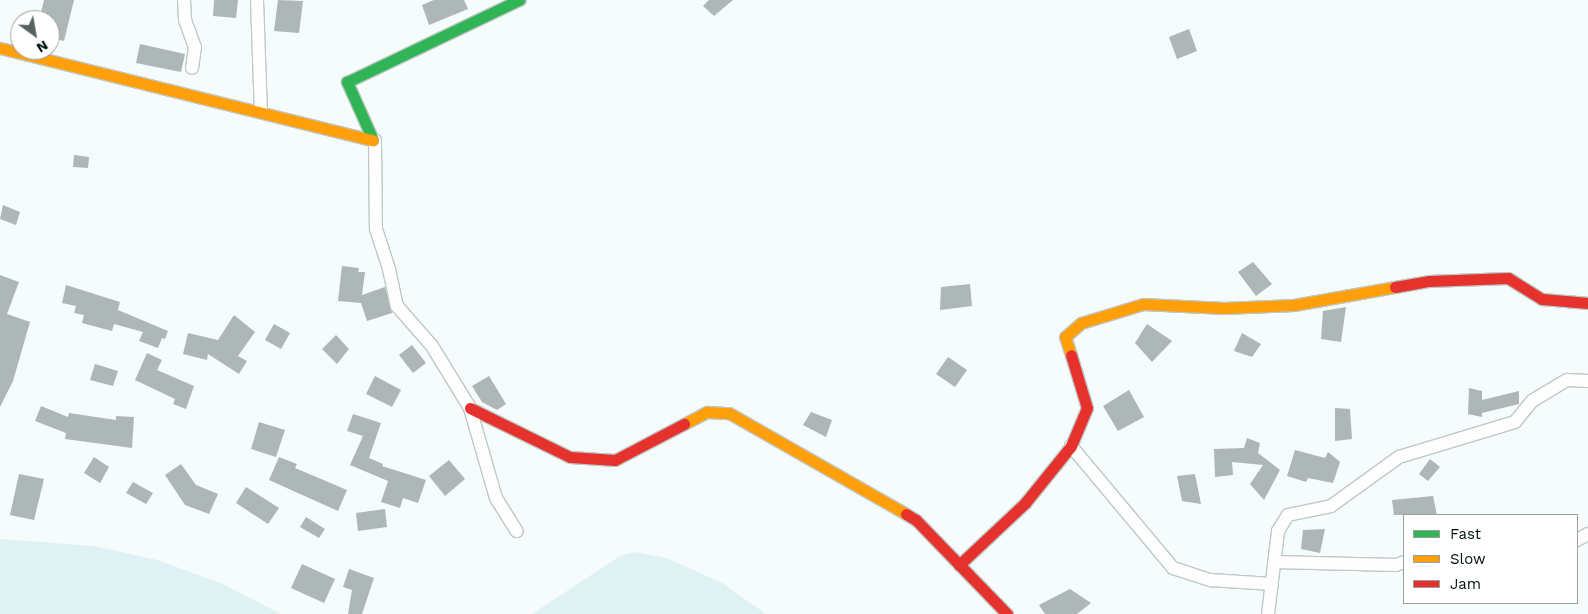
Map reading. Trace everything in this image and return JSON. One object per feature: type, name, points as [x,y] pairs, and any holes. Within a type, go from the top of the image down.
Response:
[{"type":"street","points":[[184,0],[185,20],[195,47],[192,68]]},
{"type":"street","points":[[256,0],[261,112]]},
{"type":"street","points":[[517,532],[496,498],[470,408],[432,346],[397,306],[389,269],[376,229],[375,140],[347,82],[519,0]]},
{"type":"street","points":[[0,48],[375,140]]},
{"type":"street","points":[[959,565],[1025,503],[1070,446],[1087,408],[1065,337],[1081,323],[1143,304],[1224,308],[1294,305],[1429,281],[1508,278],[1542,299],[1588,303]]},
{"type":"street","points":[[1268,614],[1278,531],[1288,515],[1331,506],[1399,457],[1515,422],[1532,402],[1566,380],[1588,381]]},
{"type":"street","points":[[470,408],[570,457],[615,460],[707,412],[729,412],[916,520],[1006,614]]},
{"type":"street","points":[[1070,446],[1172,568],[1211,580],[1272,584]]},
{"type":"street","points":[[1274,562],[1396,565],[1403,562]]},
{"type":"shaded area","points":[[0,539],[94,546],[157,560],[218,582],[281,614],[0,614]]},
{"type":"shaded area","points":[[635,552],[667,558],[722,583],[766,614],[532,614],[620,556]]},
{"type":"building","points":[[44,0],[74,0],[64,41],[60,40],[60,10],[42,10]]},
{"type":"building","points":[[214,0],[238,0],[236,18],[213,16]]},
{"type":"building","points":[[278,0],[303,1],[299,33],[274,31]]},
{"type":"building","points":[[434,0],[464,0],[468,9],[429,25],[422,5]]},
{"type":"building","points":[[709,0],[733,0],[714,16],[703,6]]},
{"type":"building","points":[[1189,29],[1197,51],[1177,59],[1169,37]]},
{"type":"building","points":[[140,44],[185,54],[181,72],[136,63]]},
{"type":"building","points":[[74,155],[89,157],[88,168],[73,167]]},
{"type":"building","points":[[3,205],[20,212],[16,225],[0,219]]},
{"type":"building","points":[[1253,262],[1272,284],[1256,296],[1238,272]]},
{"type":"building","points":[[342,266],[359,268],[358,272],[365,272],[362,295],[385,287],[392,313],[367,321],[361,303],[338,301]]},
{"type":"building","points":[[0,275],[19,282],[7,314],[30,322],[13,381],[0,407]]},
{"type":"building","points":[[970,284],[972,306],[940,310],[941,287]]},
{"type":"building","points":[[66,285],[120,302],[118,310],[168,331],[165,339],[162,338],[158,348],[139,341],[143,332],[114,324],[112,331],[82,323],[84,315],[74,313],[76,306],[62,303]]},
{"type":"building","points":[[1346,307],[1341,342],[1321,339],[1323,311]]},
{"type":"building","points":[[234,315],[255,332],[238,356],[247,361],[239,374],[208,354],[207,360],[183,354],[188,333],[218,340]]},
{"type":"building","points":[[274,324],[290,333],[281,349],[265,340]]},
{"type":"building","points":[[1147,324],[1172,341],[1152,362],[1135,343]]},
{"type":"building","points":[[1242,333],[1261,344],[1252,357],[1234,351]]},
{"type":"building","points":[[336,335],[349,349],[337,364],[322,349]]},
{"type":"building","points":[[412,345],[426,363],[413,373],[399,355]]},
{"type":"building","points":[[147,353],[162,360],[157,370],[194,386],[186,409],[173,404],[175,399],[135,380]]},
{"type":"building","points":[[948,357],[967,370],[955,387],[936,374]]},
{"type":"building","points":[[95,364],[118,371],[113,386],[90,380]]},
{"type":"building","points":[[375,376],[401,390],[392,407],[366,394]]},
{"type":"building","points":[[489,376],[506,404],[497,410],[482,402],[472,386]]},
{"type":"building","points":[[1469,388],[1482,391],[1482,400],[1519,391],[1519,404],[1482,413],[1482,417],[1468,414]]},
{"type":"building","points":[[1129,390],[1144,417],[1118,431],[1103,406]]},
{"type":"building","points":[[41,406],[68,417],[69,413],[116,420],[116,416],[134,417],[132,448],[65,439],[66,433],[35,421]]},
{"type":"building","points":[[1335,408],[1350,409],[1352,439],[1335,441]]},
{"type":"building","points":[[811,412],[832,420],[826,437],[803,425]]},
{"type":"building","points":[[353,414],[381,423],[369,458],[383,464],[382,466],[426,480],[418,503],[403,498],[400,508],[381,502],[388,481],[350,465],[363,436],[347,431]]},
{"type":"building","points":[[259,422],[285,430],[276,457],[251,449]]},
{"type":"building","points":[[1247,438],[1260,443],[1258,453],[1280,470],[1264,500],[1250,484],[1263,465],[1232,462],[1233,475],[1215,477],[1214,449],[1244,448]]},
{"type":"building","points":[[1295,450],[1325,458],[1328,452],[1340,462],[1333,483],[1308,478],[1306,482],[1287,476]]},
{"type":"building","points":[[94,457],[109,467],[100,483],[84,473]]},
{"type":"building","points":[[279,457],[297,464],[295,468],[347,490],[338,511],[269,480]]},
{"type":"building","points":[[1430,459],[1440,467],[1428,481],[1419,474]]},
{"type":"building","points":[[449,460],[465,479],[445,496],[429,476]]},
{"type":"building","points":[[181,464],[196,485],[218,494],[209,514],[185,505],[165,475]]},
{"type":"building","points":[[19,474],[44,479],[34,520],[10,515]]},
{"type":"building","points":[[1195,474],[1201,504],[1182,501],[1177,476]]},
{"type":"building","points":[[133,482],[153,493],[146,504],[126,493]]},
{"type":"building","points":[[246,487],[279,508],[268,524],[236,503]]},
{"type":"building","points":[[1433,496],[1437,514],[1394,515],[1392,500]]},
{"type":"building","points":[[385,509],[387,527],[358,531],[356,513]]},
{"type":"building","points":[[306,517],[325,529],[319,538],[300,527]]},
{"type":"building","points":[[1325,529],[1320,553],[1301,549],[1303,530]]},
{"type":"building","points":[[302,564],[335,579],[324,603],[291,588]]},
{"type":"building","points":[[349,569],[374,578],[362,614],[348,614],[352,590],[343,587]]},
{"type":"building","points":[[1070,589],[1091,603],[1077,614],[1045,614],[1039,605]]},
{"type":"traffic: fast","points":[[373,140],[347,82],[519,0]]},
{"type":"traffic: slow","points":[[0,48],[373,140]]},
{"type":"traffic: slow","points":[[1071,355],[1065,337],[1081,323],[1143,304],[1224,308],[1294,305],[1395,287]]},
{"type":"traffic: slow","points":[[684,424],[707,412],[729,413],[906,514]]},
{"type":"traffic: jam","points":[[1395,287],[1429,281],[1508,278],[1542,299],[1588,303]]},
{"type":"traffic: jam","points":[[959,565],[1025,503],[1071,446],[1087,408],[1071,355]]},
{"type":"traffic: jam","points":[[470,408],[570,457],[615,460],[684,424]]},
{"type":"traffic: jam","points":[[906,514],[916,520],[1007,614]]}]
